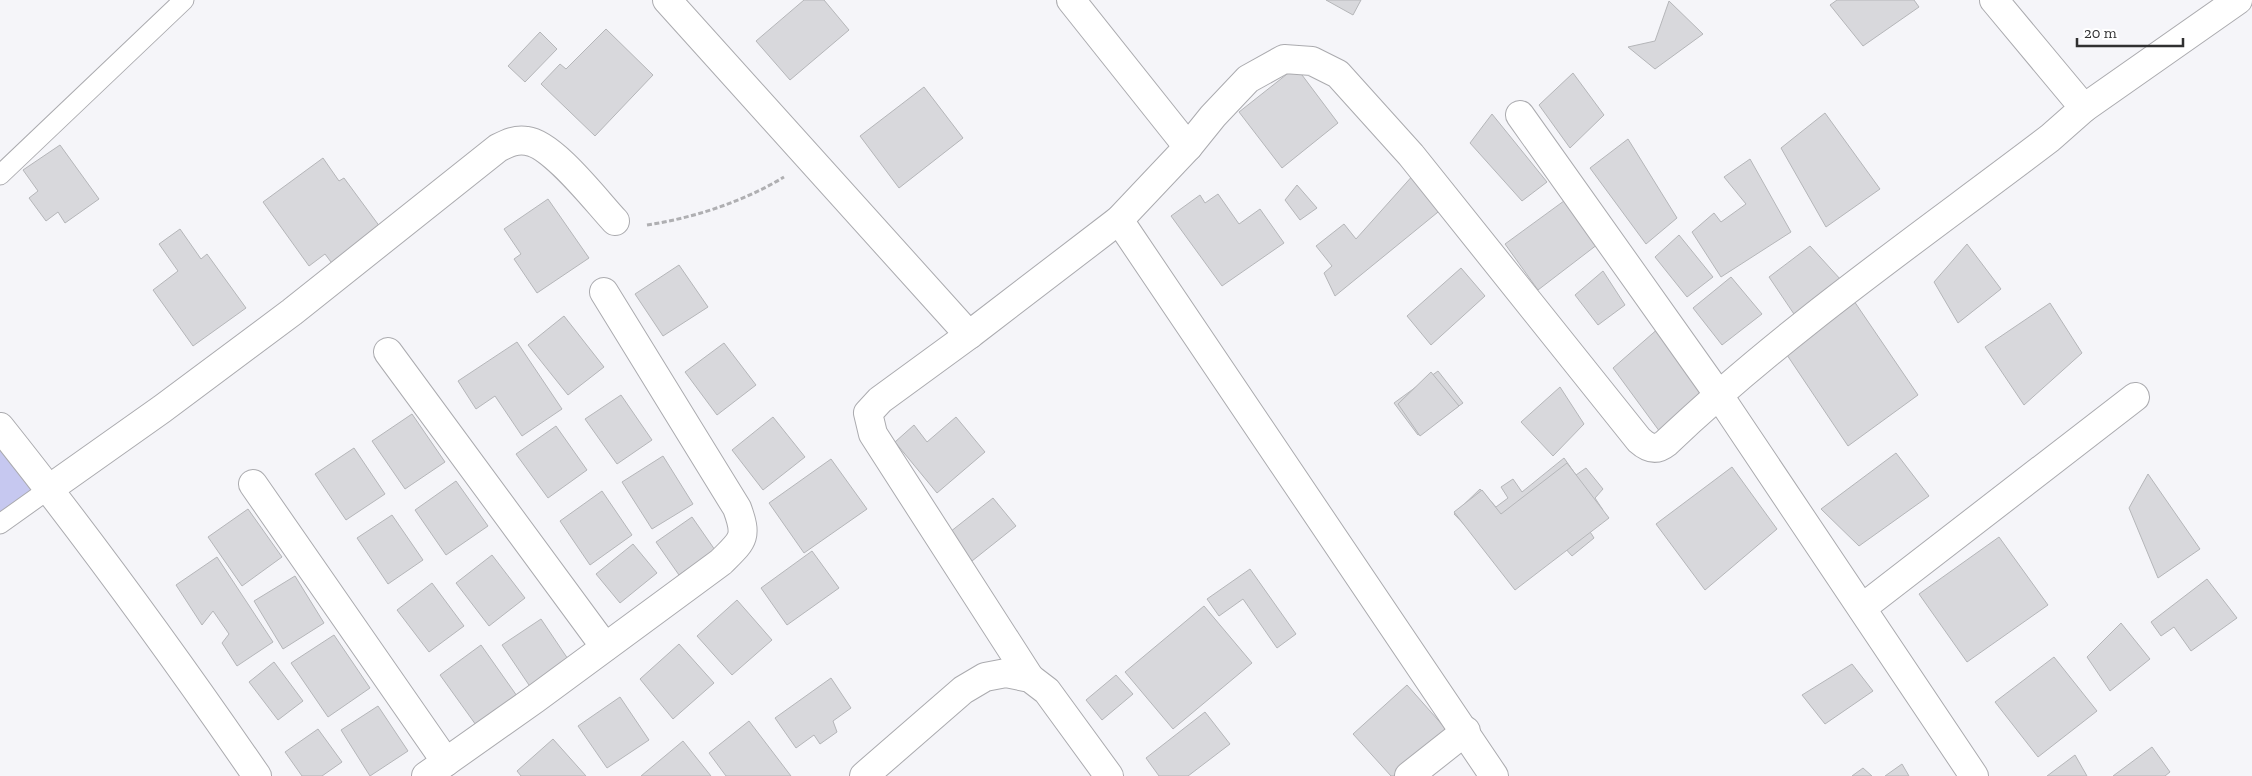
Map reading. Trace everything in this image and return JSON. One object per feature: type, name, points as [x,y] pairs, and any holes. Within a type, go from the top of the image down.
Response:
[{"type":"street","points":[[667,0],[809,160],[969,334]]},
{"type":"street","points":[[1071,0],[1188,147]]},
{"type":"street","points":[[1994,0],[2084,108]]},
{"type":"street","points":[[1109,776],[1047,691],[1030,678],[873,434],[868,413],[880,400],[1119,220],[1188,147],[1213,116],[1248,79],[1284,59],[1312,61],[1338,74],[1411,155],[1646,446],[1659,448],[1718,394],[1769,352],[2050,138],[2084,108],[2238,0]]},
{"type":"street","points":[[1520,115],[1718,394],[1974,776]]},
{"type":"street","points":[[49,488],[162,410],[292,312],[498,148],[509,142],[529,141],[553,154],[615,222]]},
{"type":"street","points":[[1119,220],[1466,731],[1494,776]]},
{"type":"street","points":[[253,484],[436,769],[721,562],[742,540],[744,526],[737,508],[604,292]]},
{"type":"street","points":[[388,352],[604,647]]},
{"type":"street","points":[[1862,608],[2134,397]]},
{"type":"street","points":[[0,427],[49,488],[184,672],[257,776]]},
{"type":"street","points":[[864,776],[938,710],[978,681],[985,677],[1006,673],[1030,678]]},
{"type":"street","points":[[1409,776],[1466,731]]},
{"type":"lane","points":[[0,175],[184,0]]},
{"type":"lane","points":[[0,524],[49,488]]},
{"type":"path","points":[[615,222],[627,227],[644,226],[668,222],[700,213],[756,193],[809,160]]},
{"type":"shaded area","points":[[0,428],[49,489],[0,524]]},
{"type":"building","points":[[804,0],[824,0],[849,30],[790,80],[756,41]]},
{"type":"building","points":[[1326,0],[1361,0],[1353,15]]},
{"type":"building","points":[[1837,0],[1914,0],[1919,7],[1863,46],[1830,5]]},
{"type":"building","points":[[1669,1],[1703,34],[1655,69],[1628,47],[1655,41]]},
{"type":"building","points":[[606,29],[653,75],[595,136],[541,84],[560,64],[566,69]]},
{"type":"building","points":[[540,32],[557,49],[525,82],[508,66]]},
{"type":"building","points":[[1296,67],[1338,123],[1282,168],[1239,112]]},
{"type":"building","points":[[1573,73],[1604,115],[1570,148],[1539,105]]},
{"type":"building","points":[[924,87],[963,138],[899,188],[860,136]]},
{"type":"building","points":[[1825,113],[1880,189],[1826,227],[1781,148]]},
{"type":"building","points":[[1492,114],[1547,182],[1522,201],[1470,143]]},
{"type":"building","points":[[1628,139],[1677,218],[1646,244],[1590,168]]},
{"type":"building","points":[[60,145],[99,199],[65,223],[58,212],[46,221],[29,198],[38,191],[23,170]]},
{"type":"building","points":[[323,158],[339,181],[344,178],[383,231],[334,266],[325,254],[309,266],[263,202]]},
{"type":"building","points":[[1750,159],[1791,232],[1721,277],[1692,232],[1714,213],[1721,222],[1746,204],[1724,177]]},
{"type":"building","points":[[1415,173],[1443,208],[1335,296],[1324,273],[1332,266],[1316,246],[1344,224],[1356,239]]},
{"type":"building","points":[[1297,185],[1317,208],[1300,220],[1285,200]]},
{"type":"building","points":[[1218,194],[1239,224],[1260,209],[1284,243],[1222,286],[1171,216],[1200,195],[1205,203]]},
{"type":"building","points":[[1568,198],[1602,241],[1538,290],[1505,244]]},
{"type":"building","points":[[548,199],[589,258],[537,293],[514,259],[521,254],[504,229]]},
{"type":"building","points":[[180,229],[201,259],[207,254],[246,308],[193,346],[153,290],[178,271],[159,244]]},
{"type":"building","points":[[1679,235],[1713,277],[1687,297],[1655,257]]},
{"type":"building","points":[[1967,244],[2001,289],[1958,323],[1934,282]]},
{"type":"building","points":[[1810,246],[1841,280],[1796,317],[1769,277]]},
{"type":"building","points":[[679,265],[708,307],[663,336],[635,294]]},
{"type":"building","points":[[1461,268],[1485,296],[1431,345],[1407,316]]},
{"type":"building","points":[[1603,271],[1625,305],[1598,325],[1575,295]]},
{"type":"building","points":[[1731,277],[1762,314],[1722,345],[1693,308]]},
{"type":"building","points":[[1854,301],[1918,395],[1848,446],[1787,355]]},
{"type":"building","points":[[2050,303],[2082,353],[2024,405],[1985,347]]},
{"type":"building","points":[[564,316],[604,367],[568,395],[528,345]]},
{"type":"building","points":[[1660,327],[1704,389],[1660,432],[1613,368]]},
{"type":"building","points":[[517,342],[562,409],[522,436],[495,396],[476,409],[458,381]]},
{"type":"building","points":[[724,343],[756,385],[717,415],[685,372]]},
{"type":"building","points":[[1438,371],[1463,403],[1418,435],[1394,403]]},
{"type":"building","points":[[1431,372],[1459,406],[1420,436],[1398,404]]},
{"type":"building","points":[[1560,387],[1584,424],[1553,456],[1521,422]]},
{"type":"building","points":[[621,395],[652,440],[617,464],[585,419]]},
{"type":"building","points":[[412,414],[445,462],[405,489],[372,441]]},
{"type":"building","points":[[773,417],[805,457],[763,490],[732,450]]},
{"type":"building","points":[[956,417],[985,452],[937,493],[895,442],[914,425],[927,442]]},
{"type":"building","points":[[556,426],[587,470],[548,498],[516,454]]},
{"type":"building","points":[[354,448],[385,494],[346,520],[315,474]]},
{"type":"building","points":[[1896,453],[1929,496],[1859,546],[1821,509]]},
{"type":"building","points":[[663,456],[693,504],[652,529],[622,482]]},
{"type":"building","points":[[1564,458],[1576,475],[1586,468],[1603,489],[1595,498],[1603,510],[1587,527],[1594,538],[1572,556],[1564,547],[1521,583],[1454,514],[1480,489],[1496,507],[1508,498],[1501,487],[1513,479],[1522,492]]},
{"type":"building","points":[[831,459],[867,509],[804,553],[769,503]]},
{"type":"building","points":[[1567,463],[1609,518],[1515,590],[1454,512],[1482,490],[1501,514]]},
{"type":"building","points":[[1732,467],[1777,529],[1705,590],[1656,524]]},
{"type":"building","points":[[2148,474],[2200,549],[2158,578],[2129,508]]},
{"type":"building","points":[[456,481],[488,526],[446,555],[415,510]]},
{"type":"building","points":[[602,491],[632,535],[590,565],[560,521]]},
{"type":"building","points":[[993,498],[1016,526],[972,561],[950,532]]},
{"type":"building","points":[[248,509],[282,557],[242,586],[208,537]]},
{"type":"building","points":[[392,515],[423,560],[388,584],[357,538]]},
{"type":"building","points":[[692,517],[715,550],[679,575],[656,542]]},
{"type":"building","points":[[1999,537],[2048,605],[1967,662],[1919,594]]},
{"type":"building","points":[[633,544],[657,573],[620,603],[596,574]]},
{"type":"building","points":[[812,551],[839,588],[787,625],[761,588]]},
{"type":"building","points":[[492,555],[525,598],[489,626],[456,583]]},
{"type":"building","points":[[217,557],[273,642],[237,666],[222,643],[229,634],[213,611],[202,625],[176,585]]},
{"type":"building","points":[[1250,569],[1296,634],[1277,648],[1243,599],[1219,616],[1207,599]]},
{"type":"building","points":[[295,576],[324,623],[283,649],[254,601]]},
{"type":"building","points":[[2207,579],[2237,618],[2191,651],[2174,627],[2161,636],[2151,622]]},
{"type":"building","points":[[432,583],[464,626],[429,652],[397,610]]},
{"type":"building","points":[[737,600],[772,640],[732,675],[697,636]]},
{"type":"building","points":[[1204,606],[1252,663],[1173,729],[1125,672]]},
{"type":"building","points":[[541,619],[570,662],[531,688],[502,645]]},
{"type":"building","points":[[2121,623],[2150,659],[2110,691],[2087,657]]},
{"type":"building","points":[[334,635],[370,688],[328,717],[291,663]]},
{"type":"building","points":[[679,644],[714,683],[673,719],[640,679]]},
{"type":"building","points":[[481,645],[517,696],[476,725],[440,675]]},
{"type":"building","points":[[2054,657],[2097,711],[2038,757],[1995,702]]},
{"type":"building","points":[[274,662],[303,701],[278,720],[249,682]]},
{"type":"building","points":[[1852,664],[1873,691],[1825,724],[1802,695]]},
{"type":"building","points":[[1116,675],[1133,694],[1102,720],[1086,700]]},
{"type":"building","points":[[831,678],[851,708],[833,721],[837,732],[820,744],[814,735],[796,748],[775,718]]},
{"type":"building","points":[[1407,685],[1446,729],[1395,776],[1391,776],[1353,734]]},
{"type":"building","points":[[620,697],[649,740],[607,768],[578,726]]},
{"type":"building","points":[[378,706],[408,751],[370,776],[341,730]]},
{"type":"building","points":[[1205,712],[1230,744],[1188,776],[1159,776],[1146,758]]},
{"type":"building","points":[[749,721],[791,776],[726,776],[709,753]]},
{"type":"building","points":[[318,729],[342,762],[322,776],[302,776],[285,752]]},
{"type":"building","points":[[553,739],[586,776],[521,776],[517,771]]},
{"type":"building","points":[[683,741],[711,776],[641,776]]},
{"type":"building","points":[[2152,747],[2170,772],[2165,776],[2113,776]]},
{"type":"building","points":[[2075,755],[2087,776],[2047,776]]},
{"type":"building","points":[[1902,764],[1909,776],[1885,776]]},
{"type":"building","points":[[1863,768],[1872,776],[1852,776]]}]
